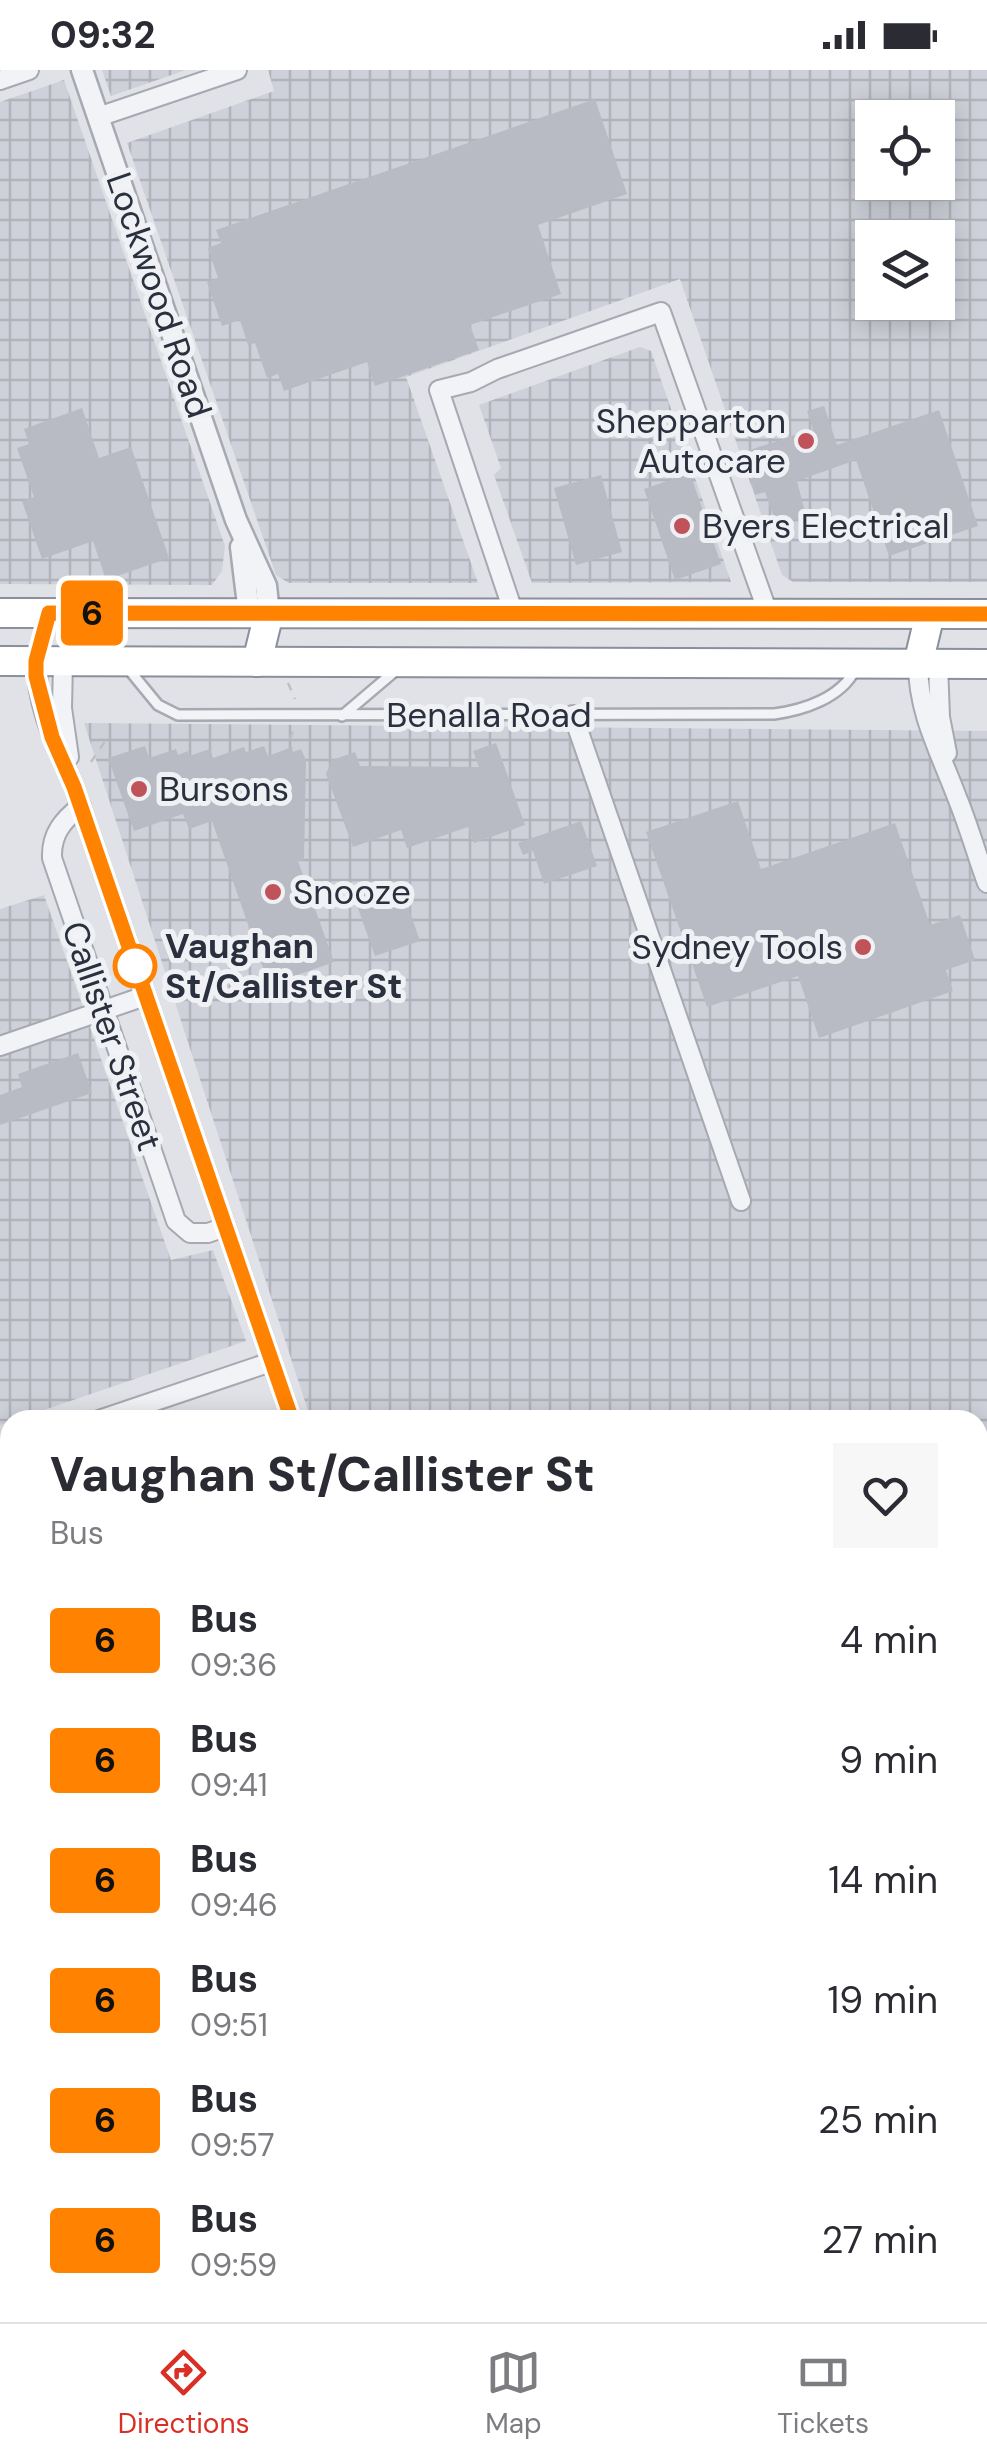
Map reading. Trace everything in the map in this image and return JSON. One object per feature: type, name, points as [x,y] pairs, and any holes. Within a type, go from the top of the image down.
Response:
[{"type":"highway","points":[[0,613],[987,614]]},
{"type":"highway","points":[[49,613],[50,661]]},
{"type":"highway","points":[[256,662],[259,613]]},
{"type":"highway","points":[[846,614],[858,640],[858,663]]},
{"type":"highway","points":[[928,664],[930,614]]},
{"type":"highway","name":"Benalla Road","points":[[0,661],[987,664]]},
{"type":"street","points":[[0,80],[29,70]]},
{"type":"street","name":"Lockwood Road","points":[[82,70],[236,520],[259,613]]},
{"type":"street","points":[[98,117],[237,70]]},
{"type":"street","points":[[514,614],[439,390],[471,382],[496,369],[661,312],[768,613]]},
{"type":"street","name":"Callister Street","points":[[50,661],[74,787]]},
{"type":"street","name":"Callister Street","points":[[50,661],[45,714],[81,806],[289,1410]]},
{"type":"street","points":[[928,664],[918,682],[930,736],[958,798],[987,883]]},
{"type":"street","points":[[573,715],[742,1201]]},
{"type":"street","name":"Callister Street","points":[[81,806],[66,818],[54,837],[52,858],[103,1011],[176,1222],[190,1233],[208,1233],[225,1227]]},
{"type":"street","points":[[0,1046],[145,996]]},
{"type":"street","points":[[129,1410],[272,1362]]},
{"type":"lane","name":"Benalla Road","points":[[123,662],[158,704],[178,716],[774,714],[796,711],[849,682],[858,663]]},
{"type":"lane","points":[[342,716],[405,663]]},
{"type":"path","points":[[90,762],[106,740]]},
{"type":"shaded area","points":[[102,70],[186,70],[111,96]]},
{"type":"shaded area","points":[[268,70],[987,70],[987,582],[793,582],[782,575],[680,279],[406,377],[478,583],[289,583],[276,575],[127,143],[274,91]]},
{"type":"shaded area","points":[[64,80],[225,546],[222,571],[212,585],[0,584],[0,102]]},
{"type":"shaded area","points":[[640,347],[651,351],[731,582],[532,583],[494,475],[501,468],[479,405]]},
{"type":"shaded area","points":[[84,723],[987,731],[987,1410],[308,1410]]},
{"type":"shaded area","points":[[44,895],[171,1260],[213,1250],[246,1341],[44,1410],[0,1410],[0,909]]},
{"type":"building","points":[[595,99],[627,194],[538,225],[561,294],[470,325],[479,350],[375,386],[367,362],[284,391],[278,374],[267,378],[255,343],[248,345],[240,320],[222,326],[207,282],[218,278],[208,248],[221,243],[216,230]]},
{"type":"building","points":[[824,406],[837,445],[939,410],[978,526],[889,556],[856,460],[797,481],[806,516],[777,526],[765,492],[755,495],[741,453],[813,429],[807,411]]},
{"type":"building","points":[[82,408],[99,458],[131,447],[169,558],[106,580],[93,541],[42,559],[22,501],[34,497],[17,448],[29,444],[24,429]]},
{"type":"building","name":"Byers Electrical","points":[[690,473],[721,564],[675,580],[644,489]]},
{"type":"building","points":[[601,475],[622,552],[576,565],[554,488]]},
{"type":"building","points":[[496,743],[525,825],[474,843],[468,827],[407,848],[401,830],[353,847],[326,774],[332,760],[355,752],[360,766],[479,767],[473,751]]},
{"type":"building","name":"Snooze","points":[[145,746],[149,758],[176,749],[178,755],[188,751],[189,756],[210,749],[213,758],[244,747],[246,752],[264,746],[268,756],[292,747],[293,752],[301,749],[306,760],[304,860],[298,861],[334,962],[269,985],[212,821],[189,829],[183,814],[134,831],[108,758]]},
{"type":"building","points":[[738,801],[761,869],[895,823],[930,925],[960,915],[975,960],[946,970],[953,991],[819,1038],[798,976],[707,1007],[646,832]]},
{"type":"building","points":[[581,821],[597,866],[544,884],[533,851],[523,855],[518,843]]},
{"type":"building","points":[[399,881],[420,941],[375,956],[354,897]]},
{"type":"building","points":[[78,1053],[92,1093],[0,1125],[0,1095],[22,1087],[18,1074]]},
{"type":"bus line","name":"6","points":[[289,1410],[74,787],[45,714],[36,661],[49,613],[987,614]]},
{"type":"place","name":"Shepparton Autocare","points":[[806,441]]},
{"type":"place","name":"Byers Electrical","points":[[682,526]]},
{"type":"place","name":"Bursons","points":[[139,789]]},
{"type":"place","name":"Snooze","points":[[273,892]]},
{"type":"place","name":"Sydney Tools","points":[[863,947]]},
{"type":"place","name":"Vaughan St/Callister St","points":[[135,966]]}]
